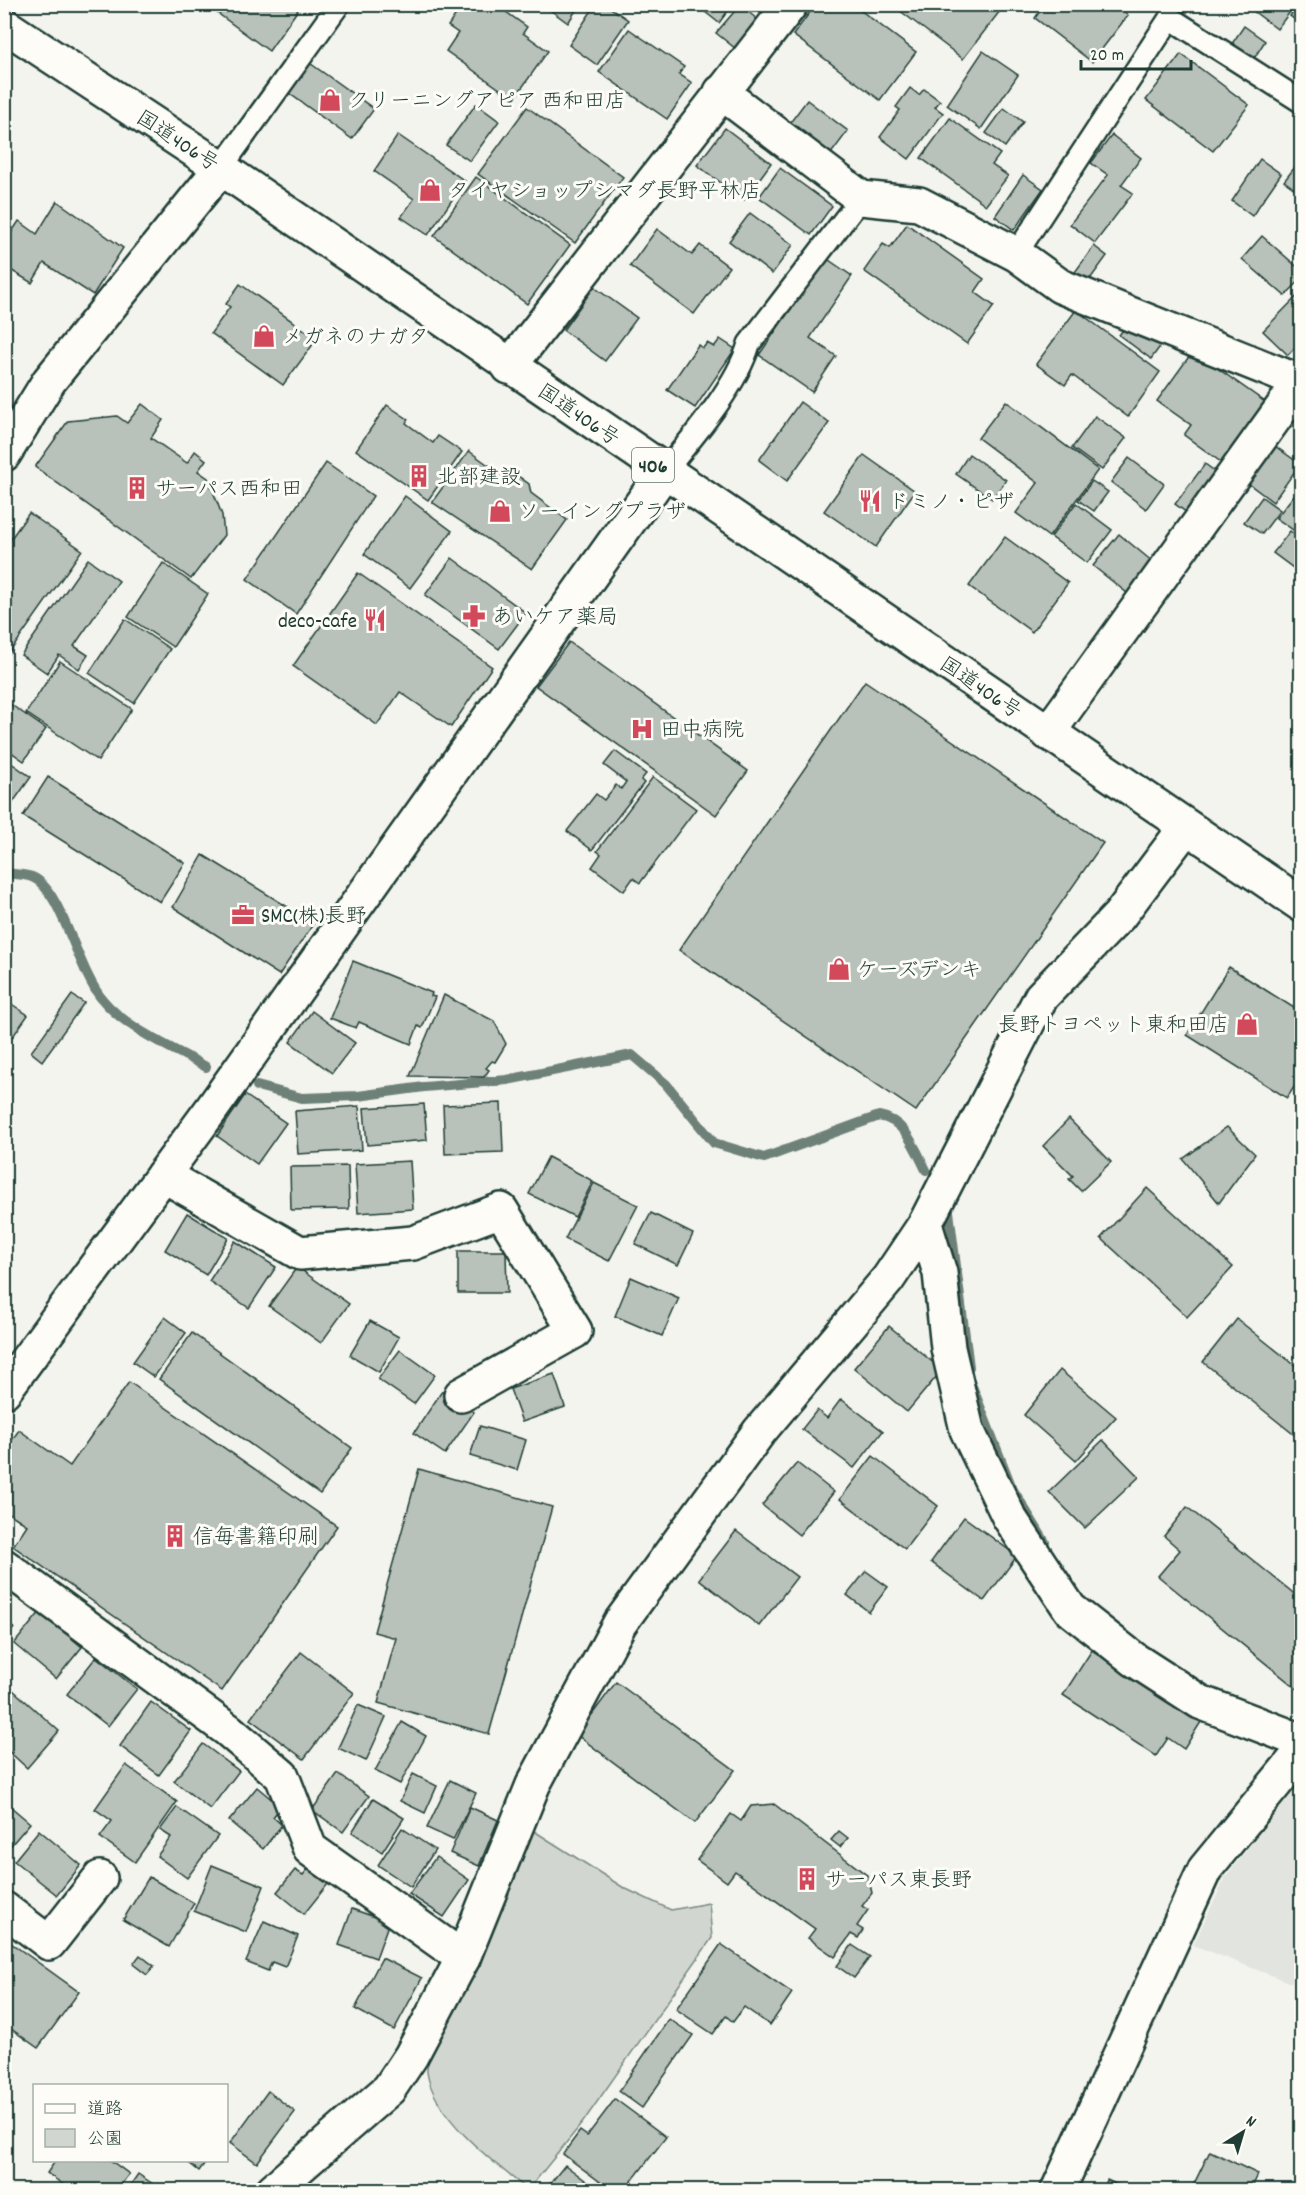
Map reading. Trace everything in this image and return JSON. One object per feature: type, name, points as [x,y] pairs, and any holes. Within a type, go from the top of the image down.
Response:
[{"type":"main road","points":[[509,367],[791,4]]},
{"type":"main road","name":"国道406号","points":[[4,25],[221,168],[509,367],[1302,905]]},
{"type":"main road","points":[[721,92],[861,198],[919,204],[1016,254],[1060,286],[1301,381],[1048,733]]},
{"type":"main road","points":[[4,454],[49,381],[221,168]]},
{"type":"main road","points":[[4,1391],[163,1175],[664,472]]},
{"type":"main road","points":[[273,2190],[389,2089],[411,2056],[463,1958],[533,1785],[620,1623],[759,1432],[888,1279],[925,1224],[1041,998],[1119,916],[1186,827]]},
{"type":"main road","points":[[163,1175],[300,1253],[413,1243],[501,1210],[575,1331],[460,1395]]},
{"type":"main road","points":[[925,1224],[940,1273],[948,1348],[968,1430],[1009,1517],[1070,1609],[1135,1660],[1200,1702],[1302,1741]]},
{"type":"main road","points":[[4,1566],[228,1730],[282,1776],[310,1849],[463,1958]]},
{"type":"main road","points":[[1058,2190],[1204,1869],[1302,1751]]},
{"type":"main road","points":[[4,1909],[49,1943],[99,1878]]},
{"type":"lane","points":[[221,168],[339,4]]},
{"type":"lane","points":[[1016,254],[1164,9],[1302,102]]},
{"type":"lane","points":[[664,472],[694,436],[745,360],[749,344],[861,198]]},
{"type":"shaded area","points":[[1301,1778],[1301,1987],[1193,1945],[1225,1878]]},
{"type":"green space","points":[[534,1831],[624,1888],[671,1910],[709,1903],[712,1938],[583,2122],[528,2190],[483,2153],[453,2122],[432,2089],[427,2068],[435,2040]]},
{"type":"building","points":[[205,4],[302,4],[269,51]]},
{"type":"building","points":[[463,4],[495,4],[527,27],[523,33],[548,51],[514,99],[446,51],[458,33],[448,26]]},
{"type":"building","points":[[542,4],[580,4],[568,23]]},
{"type":"building","points":[[596,4],[605,4],[628,20],[597,65],[569,45]]},
{"type":"building","points":[[695,4],[733,4],[719,23]]},
{"type":"building","points":[[816,4],[852,4],[916,52],[880,100],[793,35]]},
{"type":"building","points":[[904,4],[990,4],[1000,11],[963,59],[899,10]]},
{"type":"building","points":[[1045,4],[1115,4],[1128,15],[1092,62],[1035,18]]},
{"type":"building","points":[[1244,4],[1296,4],[1277,29]]},
{"type":"building","points":[[1299,4],[1302,4],[1302,25],[1290,16]]},
{"type":"building","points":[[740,5],[763,24],[741,53],[716,33]]},
{"type":"building","points":[[1244,26],[1265,41],[1253,60],[1231,45]]},
{"type":"building","points":[[629,29],[684,67],[679,74],[692,83],[667,119],[599,72]]},
{"type":"building","points":[[983,51],[1018,75],[981,129],[947,105]]},
{"type":"building","points":[[1181,54],[1249,105],[1213,151],[1146,100]]},
{"type":"building","name":"クリーニングアピア 西和田店","points":[[307,61],[374,109],[352,139],[286,91]]},
{"type":"building","points":[[910,88],[919,95],[924,89],[940,101],[935,107],[943,113],[909,159],[880,137],[900,110],[896,107]]},
{"type":"building","points":[[807,100],[848,131],[824,163],[783,132]]},
{"type":"building","points":[[476,104],[499,121],[470,161],[446,145]]},
{"type":"building","points":[[527,107],[623,177],[575,243],[478,174]]},
{"type":"building","points":[[1004,108],[1023,122],[1005,147],[986,133]]},
{"type":"building","points":[[950,118],[1000,154],[992,165],[1008,176],[986,205],[921,158]]},
{"type":"building","points":[[725,128],[771,163],[744,200],[697,165]]},
{"type":"building","name":"タイヤショップシマダ長野平林店","points":[[398,135],[465,181],[428,235],[401,217],[414,199],[374,171]]},
{"type":"building","points":[[1112,135],[1141,158],[1121,185],[1133,193],[1095,243],[1070,224],[1108,175],[1091,163]]},
{"type":"building","points":[[1302,158],[1302,194],[1284,181]]},
{"type":"building","points":[[1260,159],[1281,174],[1252,216],[1232,201]]},
{"type":"building","points":[[780,168],[832,206],[811,235],[759,197]]},
{"type":"building","points":[[1023,175],[1043,189],[1014,230],[995,216]]},
{"type":"building","points":[[476,177],[570,245],[527,304],[434,236]]},
{"type":"building","points":[[57,201],[123,248],[93,295],[44,263],[32,283],[4,266],[4,244],[19,221],[37,234]]},
{"type":"building","points":[[750,213],[793,245],[772,274],[729,241]]},
{"type":"building","points":[[907,224],[984,279],[975,292],[994,306],[967,344],[864,271],[883,244],[890,248]]},
{"type":"building","points":[[657,229],[692,255],[700,245],[729,267],[694,314],[630,266]]},
{"type":"building","points":[[1262,236],[1302,271],[1302,278],[1285,296],[1242,259]]},
{"type":"building","points":[[1094,246],[1107,256],[1088,282],[1075,272]]},
{"type":"building","points":[[826,258],[852,276],[810,338],[836,356],[812,392],[759,355]]},
{"type":"building","name":"メガネのナガタ","points":[[240,284],[317,339],[283,385],[211,333],[230,307],[226,304]]},
{"type":"building","points":[[594,287],[637,318],[605,361],[563,330]]},
{"type":"building","points":[[1302,291],[1302,340],[1288,355],[1263,331]]},
{"type":"building","points":[[1076,310],[1160,372],[1128,417],[1072,375],[1065,385],[1036,364]]},
{"type":"building","points":[[1126,326],[1164,341],[1151,359],[1119,335]]},
{"type":"building","points":[[720,339],[735,349],[695,408],[667,390],[698,345],[703,348],[707,343],[714,347]]},
{"type":"building","points":[[1193,351],[1272,407],[1229,468],[1184,435],[1191,425],[1157,401]]},
{"type":"building","points":[[1006,401],[1098,470],[1049,537],[1016,513],[1038,483],[978,438]]},
{"type":"building","points":[[800,402],[829,423],[787,481],[759,460]]},
{"type":"building","name":"サーパス西和田","points":[[142,404],[163,420],[151,438],[187,463],[195,451],[206,460],[198,471],[208,478],[222,515],[224,535],[191,579],[35,467],[68,421],[117,416],[127,423]]},
{"type":"building","name":"北部建設","points":[[387,405],[408,419],[406,423],[433,443],[438,436],[462,452],[428,500],[356,450]]},
{"type":"building","points":[[1095,416],[1126,438],[1102,470],[1072,448]]},
{"type":"building","points":[[1272,444],[1300,464],[1273,502],[1245,481]]},
{"type":"building","name":"ソーイングプラザ","points":[[469,451],[505,477],[518,476],[529,484],[531,493],[567,520],[532,569],[432,502]]},
{"type":"building","points":[[969,454],[1006,480],[992,499],[956,474]]},
{"type":"building","name":"ドミノ・ピザ","points":[[864,455],[915,491],[876,547],[824,511]]},
{"type":"building","points":[[1129,458],[1164,484],[1146,509],[1111,482]]},
{"type":"building","points":[[326,463],[373,496],[296,614],[247,579]]},
{"type":"building","points":[[1205,464],[1224,478],[1194,518],[1175,504]]},
{"type":"building","points":[[1092,481],[1108,492],[1094,511],[1078,500]]},
{"type":"building","points":[[1302,485],[1302,536],[1276,518]]},
{"type":"building","points":[[405,496],[452,531],[410,588],[364,554]]},
{"type":"building","points":[[1262,497],[1280,510],[1262,534],[1244,522]]},
{"type":"building","points":[[1076,503],[1112,530],[1087,563],[1051,537]]},
{"type":"building","points":[[29,513],[82,550],[5,659],[4,548]]},
{"type":"building","points":[[1290,531],[1302,540],[1300,573],[1273,553]]},
{"type":"building","points":[[1119,534],[1153,562],[1127,593],[1093,566]]},
{"type":"building","points":[[1005,537],[1068,583],[1032,632],[969,586]]},
{"type":"building","points":[[452,558],[526,613],[499,649],[425,595]]},
{"type":"building","points":[[88,559],[119,581],[74,646],[88,655],[79,669],[59,655],[47,673],[21,655]]},
{"type":"building","points":[[163,563],[208,594],[173,647],[128,617]]},
{"type":"building","name":"deco-cafe","points":[[358,573],[492,667],[451,727],[400,692],[377,725],[293,666]]},
{"type":"building","points":[[125,619],[170,649],[134,703],[89,673]]},
{"type":"building","name":"田中病院","points":[[569,642],[748,771],[716,815],[536,686]]},
{"type":"building","points":[[60,661],[132,709],[98,761],[26,713]]},
{"type":"building","points":[[865,681],[1103,843],[916,1111],[679,950]]},
{"type":"building","points":[[7,702],[46,729],[24,761],[4,747],[4,705]]},
{"type":"building","points":[[615,751],[646,774],[641,780],[644,783],[592,850],[567,831],[596,794],[604,800],[616,785],[621,789],[626,782],[604,765]]},
{"type":"building","points":[[4,758],[31,777],[9,808],[4,805]]},
{"type":"building","points":[[48,777],[185,863],[160,902],[23,816]]},
{"type":"building","points":[[653,777],[696,809],[640,883],[633,878],[624,891],[592,867],[601,854],[597,851]]},
{"type":"building","name":"SMC(株)長野","points":[[203,855],[314,923],[279,975],[173,907]]},
{"type":"building","points":[[353,961],[432,993],[431,996],[435,997],[422,1028],[418,1026],[411,1044],[359,1022],[356,1028],[330,1018]]},
{"type":"building","name":"長野トヨペット東和田店","points":[[1229,967],[1302,1013],[1302,1075],[1287,1098],[1187,1035]]},
{"type":"building","points":[[72,995],[84,1003],[42,1061],[31,1052]]},
{"type":"building","points":[[444,995],[494,1021],[506,1044],[495,1062],[492,1061],[486,1068],[489,1070],[484,1077],[410,1076]]},
{"type":"building","points":[[4,999],[28,1015],[4,1049]]},
{"type":"building","points":[[312,1011],[355,1043],[332,1073],[290,1042]]},
{"type":"building","points":[[245,1095],[286,1123],[257,1164],[217,1136]]},
{"type":"building","points":[[501,1103],[503,1152],[445,1154],[443,1105]]},
{"type":"building","points":[[424,1104],[427,1140],[367,1145],[364,1108]]},
{"type":"building","points":[[359,1106],[362,1150],[298,1154],[295,1111]]},
{"type":"building","points":[[1069,1119],[1111,1162],[1081,1191],[1069,1179],[1073,1176],[1043,1146]]},
{"type":"building","points":[[1227,1127],[1255,1154],[1219,1203],[1183,1159]]},
{"type":"building","points":[[548,1157],[593,1181],[575,1217],[529,1194]]},
{"type":"building","points":[[410,1161],[413,1209],[358,1213],[355,1164]]},
{"type":"building","points":[[348,1166],[349,1209],[291,1210],[290,1167]]},
{"type":"building","points":[[594,1183],[638,1205],[609,1261],[565,1239]]},
{"type":"building","points":[[1147,1188],[1233,1267],[1187,1317],[1101,1238]]},
{"type":"building","points":[[187,1213],[228,1238],[206,1275],[165,1250]]},
{"type":"building","points":[[651,1213],[693,1234],[678,1265],[635,1244]]},
{"type":"building","points":[[235,1241],[276,1267],[249,1308],[209,1281]]},
{"type":"building","points":[[458,1251],[506,1251],[507,1293],[458,1293]]},
{"type":"building","points":[[297,1267],[349,1304],[321,1343],[269,1306]]},
{"type":"building","points":[[631,1277],[679,1298],[662,1336],[615,1316]]},
{"type":"building","points":[[165,1317],[186,1333],[154,1377],[133,1362]]},
{"type":"building","points":[[1237,1319],[1302,1371],[1302,1441],[1203,1362]]},
{"type":"building","points":[[370,1321],[399,1337],[379,1372],[350,1355]]},
{"type":"building","points":[[889,1326],[942,1370],[907,1412],[854,1368]]},
{"type":"building","points":[[192,1333],[352,1448],[320,1494],[159,1379]]},
{"type":"building","points":[[400,1350],[435,1375],[414,1404],[378,1379]]},
{"type":"building","points":[[1060,1370],[1116,1417],[1076,1461],[1024,1415]]},
{"type":"building","points":[[554,1374],[565,1407],[522,1422],[510,1389]]},
{"type":"building","name":"信毎書籍印刷","points":[[129,1382],[337,1526],[222,1691],[13,1546],[27,1525],[4,1510],[4,1451],[19,1430],[70,1466]]},
{"type":"building","points":[[442,1391],[474,1412],[445,1454],[414,1433]]},
{"type":"building","points":[[841,1399],[883,1431],[854,1468],[802,1429],[817,1410],[827,1418]]},
{"type":"building","points":[[480,1426],[526,1440],[517,1470],[470,1456]]},
{"type":"building","points":[[1103,1440],[1139,1477],[1085,1528],[1049,1492]]},
{"type":"building","points":[[873,1456],[938,1506],[905,1549],[840,1499]]},
{"type":"building","points":[[797,1463],[834,1492],[799,1535],[762,1505]]},
{"type":"building","points":[[419,1469],[552,1507],[489,1734],[378,1703],[396,1638],[374,1632]]},
{"type":"building","points":[[1187,1507],[1302,1600],[1302,1693],[1158,1576],[1180,1550],[1164,1536]]},
{"type":"building","points":[[964,1517],[1017,1556],[984,1601],[931,1562]]},
{"type":"building","points":[[736,1531],[797,1577],[759,1626],[699,1579]]},
{"type":"building","points":[[866,1571],[888,1587],[869,1612],[847,1595]]},
{"type":"building","points":[[40,1612],[82,1647],[56,1679],[14,1644]]},
{"type":"building","points":[[4,1621],[14,1628],[4,1641]]},
{"type":"building","points":[[1092,1650],[1201,1722],[1184,1749],[1168,1738],[1156,1756],[1063,1695]]},
{"type":"building","points":[[301,1652],[354,1693],[304,1759],[250,1719]]},
{"type":"building","points":[[96,1657],[137,1689],[108,1726],[67,1694]]},
{"type":"building","points":[[4,1682],[59,1731],[27,1768],[4,1747]]},
{"type":"building","points":[[616,1682],[735,1770],[695,1823],[577,1735]]},
{"type":"building","points":[[151,1702],[191,1731],[159,1775],[120,1746]]},
{"type":"building","points":[[358,1705],[386,1717],[366,1761],[338,1748]]},
{"type":"building","points":[[402,1722],[426,1736],[400,1784],[375,1771]]},
{"type":"building","points":[[203,1744],[239,1771],[210,1809],[174,1781]]},
{"type":"building","points":[[126,1765],[177,1802],[135,1862],[100,1837],[112,1821],[95,1809]]},
{"type":"building","points":[[338,1774],[369,1796],[343,1832],[312,1810]]},
{"type":"building","points":[[413,1774],[437,1786],[425,1813],[400,1801]]},
{"type":"building","points":[[450,1780],[476,1793],[453,1840],[427,1828]]},
{"type":"building","points":[[257,1787],[281,1807],[273,1817],[282,1825],[263,1849],[229,1821]]},
{"type":"building","points":[[373,1799],[404,1818],[382,1852],[352,1832]]},
{"type":"building","points":[[4,1801],[30,1823],[6,1851],[4,1850]]},
{"type":"building","name":"サーパス東長野","points":[[774,1804],[868,1876],[872,1893],[862,1906],[868,1910],[857,1926],[863,1930],[858,1938],[851,1934],[835,1957],[808,1938],[815,1929],[735,1871],[727,1882],[697,1860],[731,1814],[741,1821],[751,1806]]},
{"type":"building","points":[[177,1807],[218,1836],[187,1878],[157,1856],[171,1837],[160,1830]]},
{"type":"building","points":[[470,1807],[498,1820],[479,1866],[450,1853]]},
{"type":"building","points":[[402,1828],[435,1850],[411,1887],[378,1865]]},
{"type":"building","points":[[39,1830],[81,1865],[57,1895],[14,1861]]},
{"type":"building","points":[[839,1831],[848,1838],[840,1847],[831,1840]]},
{"type":"building","points":[[436,1857],[469,1880],[444,1917],[409,1894]]},
{"type":"building","points":[[212,1865],[264,1886],[246,1932],[194,1911]]},
{"type":"building","points":[[308,1869],[328,1884],[304,1914],[277,1892],[295,1870],[303,1875]]},
{"type":"building","points":[[149,1877],[194,1903],[169,1947],[123,1920]]},
{"type":"building","points":[[352,1909],[389,1922],[376,1958],[339,1945]]},
{"type":"building","points":[[264,1921],[298,1936],[285,1967],[272,1962],[268,1971],[246,1962]]},
{"type":"building","points":[[4,1938],[79,1992],[38,2048],[4,2024]]},
{"type":"building","points":[[721,1944],[792,1993],[770,2025],[744,2007],[733,2022],[726,2016],[713,2034],[676,2009]]},
{"type":"building","points":[[852,1945],[870,1957],[854,1978],[837,1966]]},
{"type":"building","points":[[140,1955],[154,1966],[147,1975],[133,1964]]},
{"type":"building","points":[[382,1958],[422,1978],[394,2030],[355,2009]]},
{"type":"building","points":[[669,2019],[693,2035],[642,2108],[619,2091]]},
{"type":"building","points":[[268,2091],[295,2112],[257,2163],[230,2143]]},
{"type":"building","points":[[615,2099],[666,2137],[625,2190],[611,2190],[563,2154],[580,2131],[587,2136]]},
{"type":"building","points":[[1210,2151],[1258,2174],[1251,2190],[1191,2190]]},
{"type":"building","points":[[55,2162],[113,2162],[129,2174],[117,2190],[71,2190],[47,2173]]},
{"type":"building","points":[[188,2162],[206,2162],[199,2171]]},
{"type":"building","points":[[565,2165],[598,2190],[545,2190]]},
{"type":"building","points":[[138,2174],[162,2190],[127,2190]]},
{"type":"building","points":[[1107,2180],[1129,2190],[1103,2190]]},
{"type":"waterway","points":[[4,873],[29,876],[42,884],[61,913],[93,986],[112,1009],[136,1028],[206,1067]]},
{"type":"waterway","points":[[257,1086],[302,1098],[358,1096],[424,1087],[507,1080],[632,1055],[666,1084],[714,1143],[764,1158],[879,1116],[896,1123],[902,1129],[913,1144],[926,1170]]},
{"type":"waterway","points":[[948,1204],[969,1367]]},
{"type":"waterway","points":[[972,1386],[1012,1488],[1045,1542]]},
{"type":"place","name":"クリーニングアピア 西和田店","points":[[330,100]]},
{"type":"place","name":"タイヤショップシマダ長野平林店","points":[[430,190]]},
{"type":"place","name":"メガネのナガタ","points":[[264,336]]},
{"type":"place","name":"北部建設","points":[[419,476]]},
{"type":"place","name":"サーパス西和田","points":[[137,488]]},
{"type":"place","name":"ドミノ・ピザ","points":[[870,501]]},
{"type":"place","name":"ソーイングプラザ","points":[[500,511]]},
{"type":"place","name":"あいケア薬局","points":[[474,616]]},
{"type":"place","name":"deco-cafe","points":[[375,620]]},
{"type":"place","name":"田中病院","points":[[642,729]]},
{"type":"place","name":"SMC(株)長野","points":[[243,915]]},
{"type":"place","name":"ケーズデンキ","points":[[839,969]]},
{"type":"place","name":"長野トヨペット東和田店","points":[[1247,1024]]},
{"type":"place","name":"信毎書籍印刷","points":[[175,1536]]},
{"type":"place","name":"サーパス東長野","points":[[807,1879]]}]
